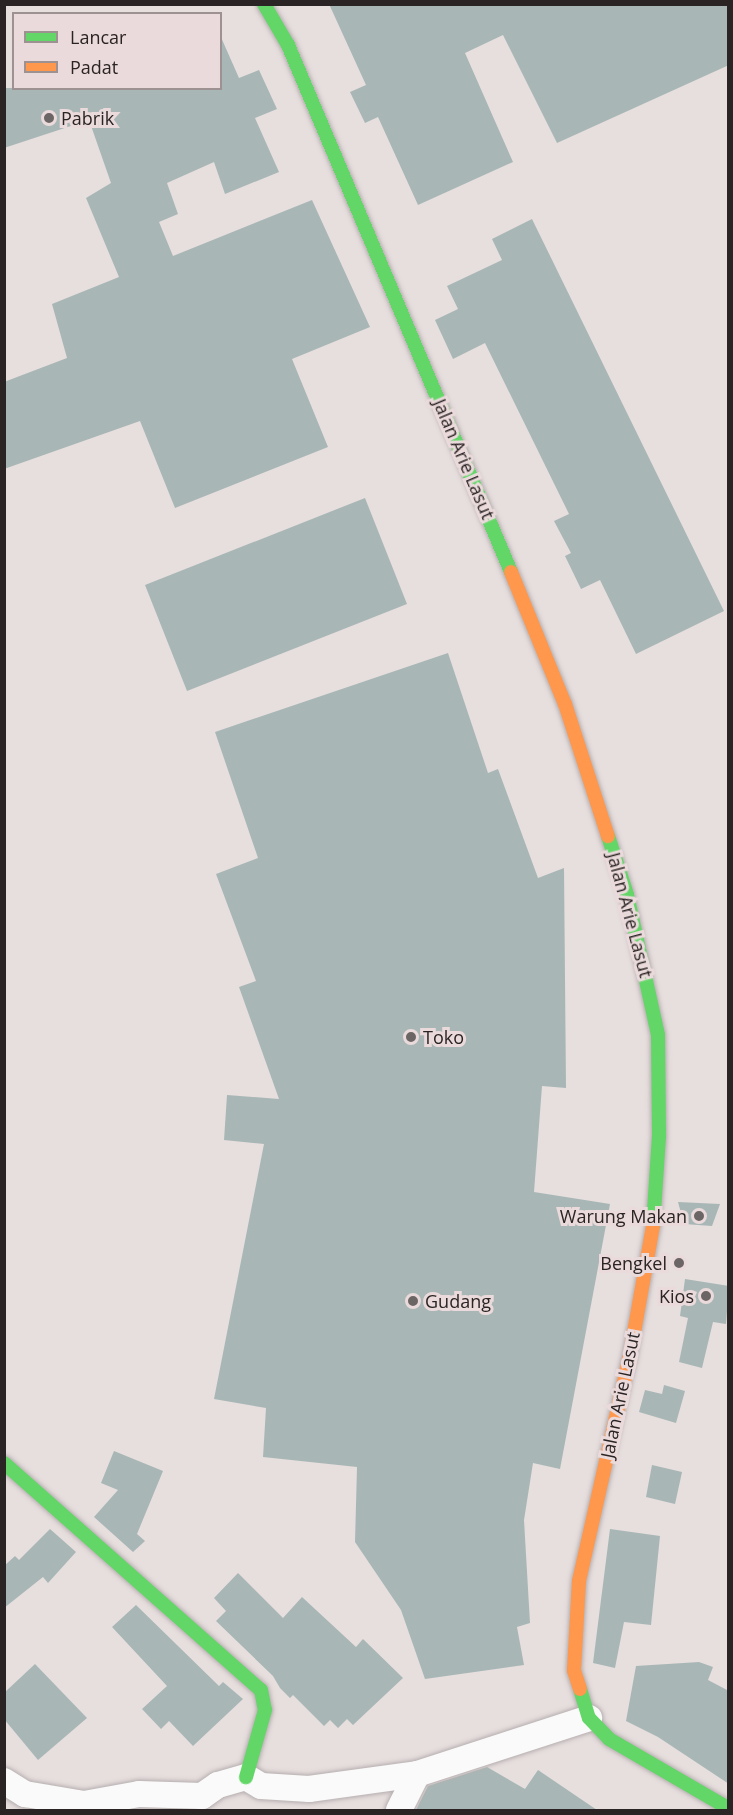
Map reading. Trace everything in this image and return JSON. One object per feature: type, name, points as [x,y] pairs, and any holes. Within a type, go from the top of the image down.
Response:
[{"type":"main road","name":"Jalan Arie Lasut","points":[[264,4],[301,75],[565,704],[614,853],[645,966],[658,1035],[659,1136],[653,1224],[630,1355],[579,1581],[574,1670],[590,1718],[609,1739],[699,1802],[729,1808]]},
{"type":"main road","points":[[4,1463],[261,1690],[265,1710],[246,1777]]},
{"type":"street","points":[[4,1781],[25,1794],[60,1803],[84,1804],[139,1794],[201,1803],[218,1785],[246,1777],[293,1799],[417,1774],[590,1718]]},
{"type":"street","points":[[399,1810],[417,1774]]},
{"type":"building","points":[[329,4],[729,4],[729,65],[557,143],[503,35],[465,53],[513,162],[418,205],[378,117],[365,123],[350,92],[366,85]]},
{"type":"building","points":[[222,40],[239,78],[259,70],[277,109],[255,118],[279,172],[225,194],[214,162],[167,183],[178,214],[159,222],[173,256],[312,200],[370,327],[292,359],[328,447],[175,508],[140,421],[4,469],[4,382],[67,358],[52,304],[119,277],[86,198],[111,183],[89,120],[4,148],[4,88],[12,88],[12,90],[222,90]]},
{"type":"building","points":[[532,219],[724,611],[636,654],[600,580],[581,589],[565,556],[571,553],[554,521],[569,514],[485,343],[453,359],[435,320],[458,309],[447,286],[502,260],[492,239]]},
{"type":"building","points":[[365,498],[407,604],[187,691],[145,585]]},
{"type":"building","points":[[448,653],[488,773],[498,769],[538,878],[564,868],[566,1088],[542,1086],[534,1192],[610,1204],[560,1469],[533,1463],[524,1520],[530,1623],[517,1627],[524,1665],[425,1679],[401,1610],[355,1542],[357,1467],[263,1457],[266,1408],[214,1399],[264,1144],[224,1140],[227,1095],[279,1099],[239,987],[256,981],[216,874],[258,858],[215,732]]},
{"type":"building","name":"Warung Makan","points":[[678,1202],[720,1204],[712,1226],[684,1224]]},
{"type":"building","points":[[685,1279],[729,1286],[726,1324],[713,1322],[702,1368],[679,1362],[688,1318],[680,1316]]},
{"type":"building","points":[[664,1385],[685,1391],[676,1423],[639,1412],[645,1390],[662,1394]]},
{"type":"building","points":[[114,1451],[163,1471],[137,1534],[145,1541],[133,1552],[94,1517],[118,1490],[101,1483]]},
{"type":"building","points":[[652,1465],[682,1472],[675,1504],[646,1497]]},
{"type":"building","points":[[50,1529],[76,1552],[48,1583],[43,1577],[4,1608],[4,1566],[15,1556],[19,1560]]},
{"type":"building","points":[[610,1529],[660,1536],[651,1625],[624,1622],[615,1668],[593,1663]]},
{"type":"building","points":[[238,1573],[283,1618],[302,1597],[356,1647],[363,1639],[403,1678],[353,1725],[347,1719],[338,1728],[330,1720],[324,1726],[293,1695],[290,1698],[273,1676],[216,1621],[226,1611],[214,1598]]},
{"type":"building","points":[[136,1605],[219,1686],[223,1682],[243,1699],[193,1746],[169,1721],[161,1729],[142,1709],[167,1686],[112,1627]]},
{"type":"building","points":[[699,1662],[713,1667],[708,1680],[729,1691],[729,1784],[658,1737],[626,1721],[636,1666]]},
{"type":"building","points":[[35,1664],[87,1718],[38,1760],[4,1719],[4,1693]]},
{"type":"building","points":[[487,1767],[525,1789],[538,1770],[597,1810],[416,1810],[428,1786]]},
{"type":"traffic: fast","points":[[264,4],[288,45],[511,572]]},
{"type":"traffic: fast","points":[[608,836],[627,895],[658,1035],[659,1136],[653,1226]]},
{"type":"traffic: fast","points":[[4,1463],[261,1690],[265,1710],[246,1777]]},
{"type":"traffic: fast","points":[[580,1689],[589,1718],[609,1739],[728,1808]]},
{"type":"traffic: slow","points":[[511,572],[565,704],[608,836]]},
{"type":"traffic: slow","points":[[580,1689],[574,1670],[579,1581],[630,1355],[653,1226]]},
{"type":"place","name":"Pabrik","points":[[49,118]]},
{"type":"place","name":"Toko","points":[[411,1037]]},
{"type":"place","name":"Warung Makan","points":[[699,1216]]},
{"type":"place","name":"Bengkel","points":[[679,1263]]},
{"type":"place","name":"Kios","points":[[706,1296]]},
{"type":"place","name":"Gudang","points":[[413,1301]]}]
